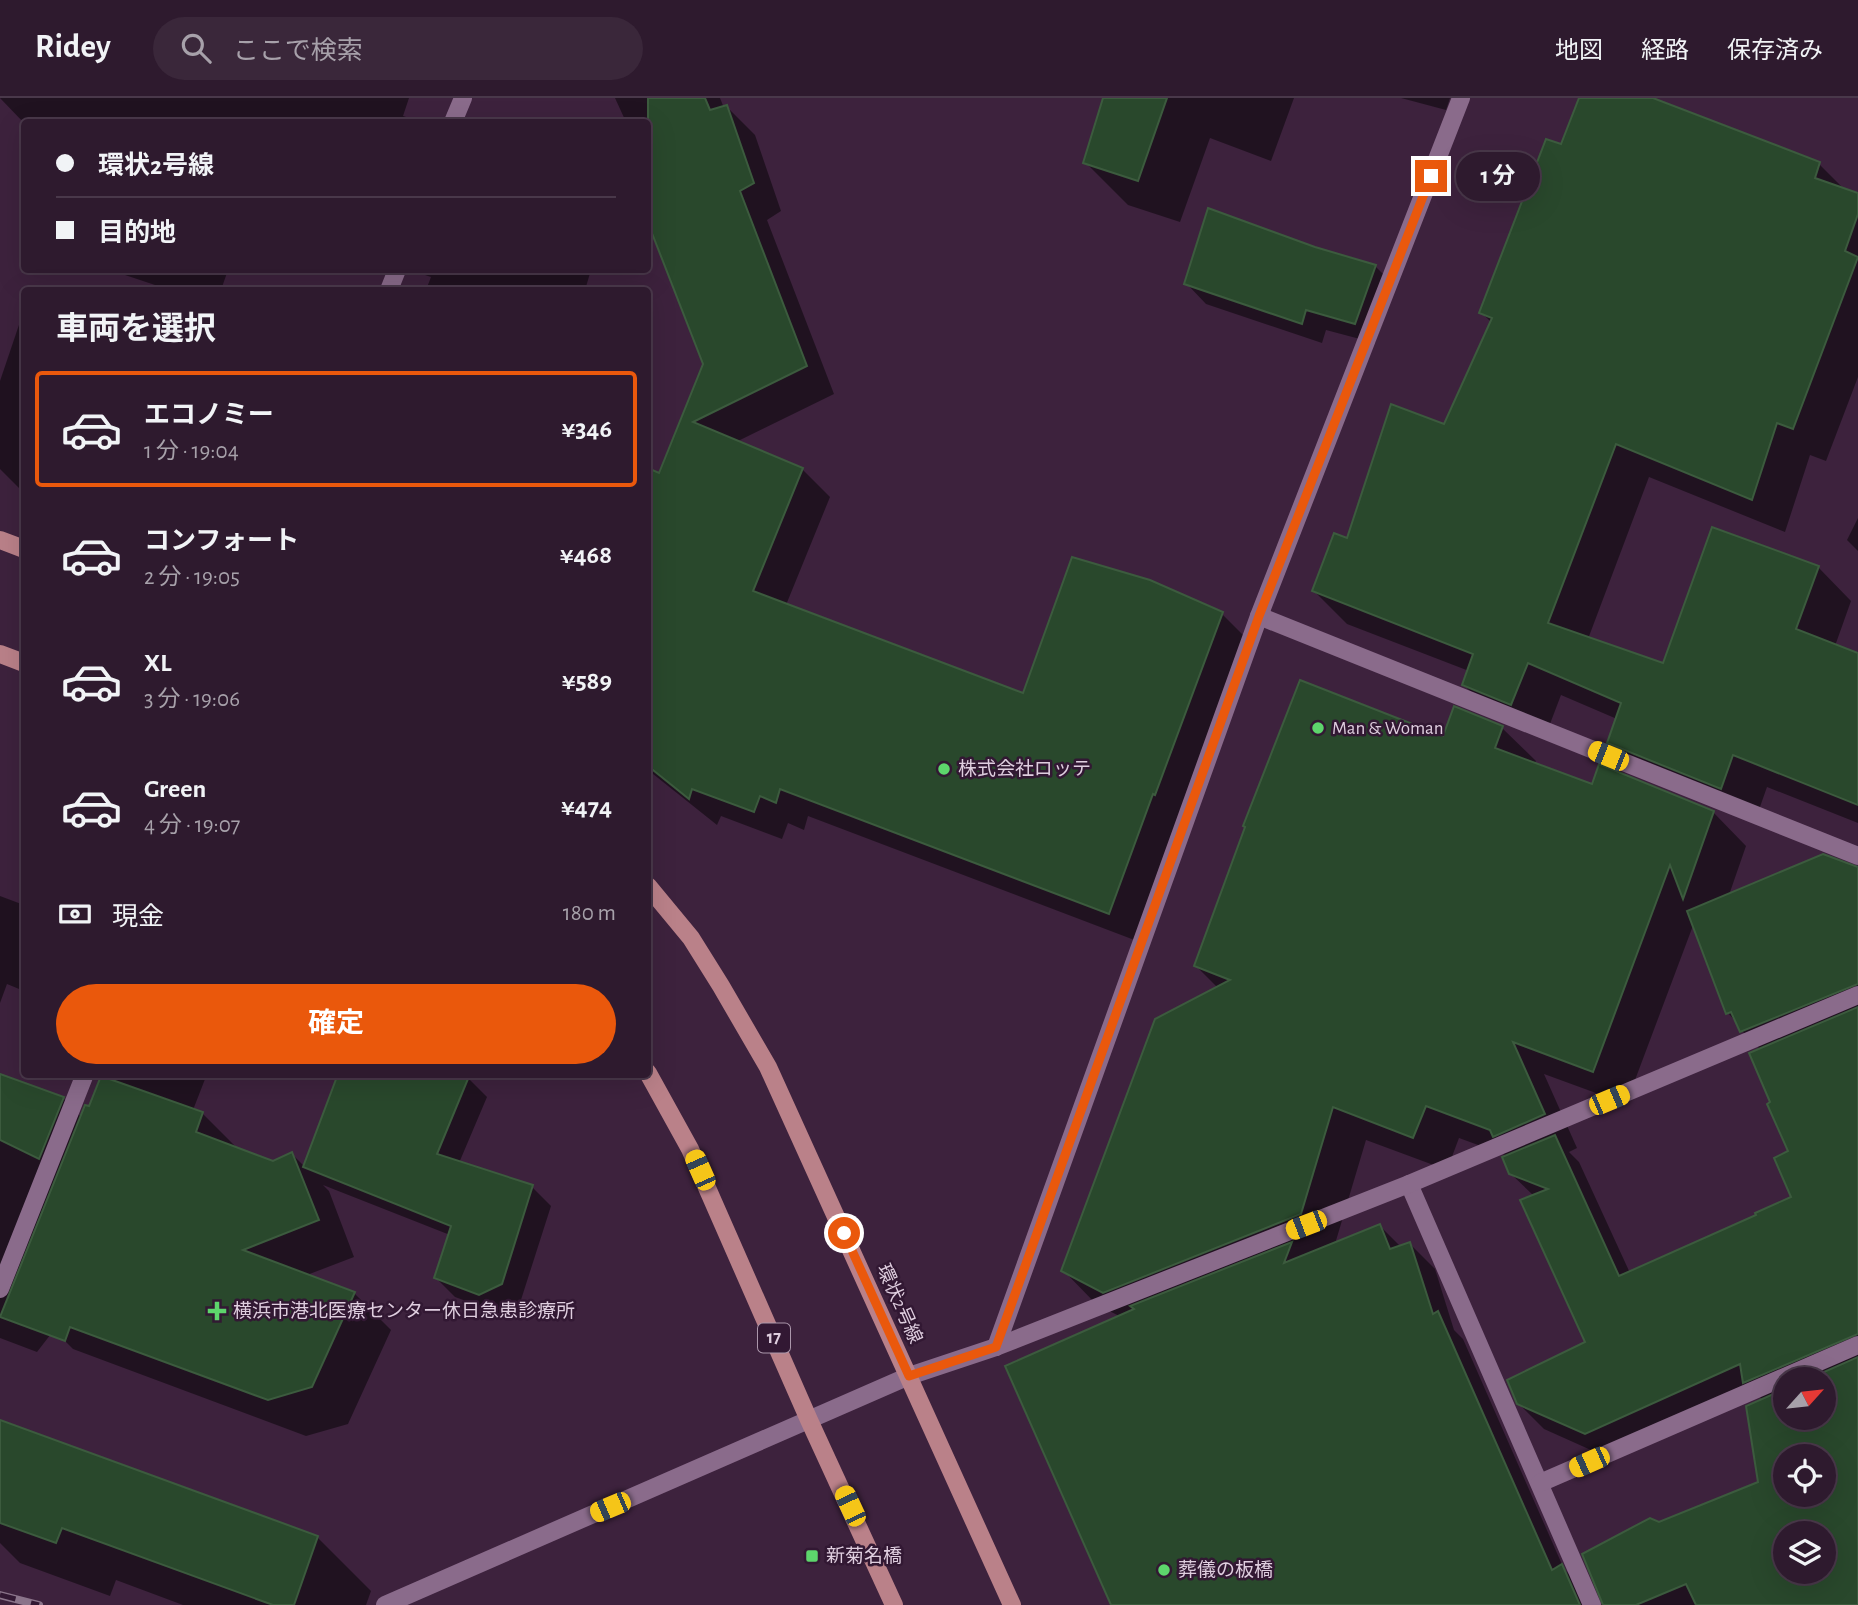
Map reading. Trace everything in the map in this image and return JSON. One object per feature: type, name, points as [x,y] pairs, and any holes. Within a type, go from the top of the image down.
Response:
[{"type":"main road","points":[[0,540],[21,548]]},
{"type":"main road","points":[[0,654],[21,662]]},
{"type":"main road","name":"環状2号線","points":[[651,890],[691,938],[768,1067],[1012,1605]]},
{"type":"main road","name":"17","points":[[651,1078],[690,1149],[894,1605]]},
{"type":"street","points":[[454,119],[463,98]]},
{"type":"street","points":[[996,1347],[1259,616],[1461,98]]},
{"type":"street","points":[[1259,616],[1858,856]]},
{"type":"street","points":[[385,1605],[909,1376],[996,1347],[1409,1184],[1858,995]]},
{"type":"street","points":[[0,1289],[83,1078]]},
{"type":"street","points":[[1409,1184],[1592,1605]]},
{"type":"street","points":[[1540,1483],[1858,1345]]},
{"type":"building","points":[[648,98],[705,98],[710,110],[727,105],[754,183],[740,191],[807,366],[693,422],[803,468],[753,591],[1023,693],[1072,557],[1150,580],[1223,612],[1109,914],[780,789],[776,803],[760,796],[754,812],[692,789],[689,799],[651,768],[651,469],[659,473],[703,364],[651,231],[651,119],[648,119]]},
{"type":"building","points":[[1103,98],[1167,98],[1138,181],[1083,163]]},
{"type":"building","points":[[1579,98],[1653,98],[1820,162],[1815,178],[1858,193],[1858,214],[1845,251],[1858,257],[1793,429],[1777,423],[1752,500],[1616,444],[1548,623],[1663,663],[1712,527],[1819,566],[1796,629],[1858,653],[1858,805],[1733,755],[1721,789],[1607,743],[1621,703],[1528,663],[1511,705],[1462,685],[1473,654],[1312,591],[1334,533],[1347,538],[1391,404],[1444,424],[1492,318],[1479,313],[1546,139],[1561,144]]},
{"type":"building","points":[[1208,208],[1315,247],[1376,265],[1355,324],[1306,310],[1302,324],[1184,284]]},
{"type":"building","points":[[1300,680],[1443,736],[1454,706],[1503,726],[1495,748],[1592,784],[1599,764],[1714,811],[1683,899],[1670,865],[1593,1072],[1513,1042],[1545,1114],[1493,1137],[1490,1130],[1426,1106],[1413,1138],[1333,1107],[1301,1214],[1103,1293],[1061,1271],[1155,1019],[1230,980],[1194,966],[1245,827],[1243,826]]},
{"type":"building","points":[[1823,854],[1858,867],[1858,984],[1740,1032],[1731,1012],[1726,1014],[1687,911]]},
{"type":"building","points":[[1858,1007],[1858,1334],[1781,1367],[1773,1367],[1773,1370],[1743,1383],[1740,1364],[1585,1434],[1517,1404],[1507,1380],[1585,1342],[1520,1200],[1548,1189],[1509,1174],[1502,1157],[1555,1135],[1619,1276],[1791,1197],[1774,1158],[1788,1151],[1767,1104],[1770,1102],[1749,1053]]},
{"type":"building","points":[[0,1074],[64,1097],[39,1159],[0,1140]]},
{"type":"building","points":[[100,1078],[107,1078],[203,1112],[196,1132],[273,1161],[292,1152],[319,1220],[243,1250],[355,1292],[312,1387],[268,1400],[70,1327],[65,1341],[0,1317],[85,1105],[89,1106]]},
{"type":"building","points":[[336,1078],[468,1078],[437,1154],[533,1185],[502,1284],[479,1295],[434,1278],[451,1226],[303,1167]]},
{"type":"building","points":[[1380,1224],[1390,1249],[1410,1242],[1433,1314],[1438,1311],[1552,1570],[1562,1564],[1580,1605],[1111,1605],[1005,1366],[1134,1309],[1130,1306],[1292,1242],[1284,1263]]},
{"type":"building","points":[[1858,1357],[1858,1605],[1696,1605],[1686,1584],[1636,1605],[1603,1605],[1582,1554],[1650,1518],[1659,1522],[1758,1482],[1746,1406],[1773,1394],[1773,1430],[1836,1430],[1835,1367]]},
{"type":"building","points":[[0,1420],[318,1536],[294,1605],[273,1605],[62,1528],[56,1543],[0,1523]]},
{"type":"railway","points":[[0,1595],[39,1605]]},
{"type":"place","name":"Man & Woman","points":[[1318,728]]},
{"type":"place","name":"株式会社ロッテ","points":[[944,769]]},
{"type":"place","name":"横浜市港北医療センター休日急患診療所","points":[[217,1311]]},
{"type":"place","name":"新菊名橋","points":[[812,1556]]},
{"type":"place","name":"葬儀の板橋","points":[[1164,1570]]},
{"type":"route","points":[[844,1233],[909,1376],[996,1347],[1259,616],[1431,176]]}]
